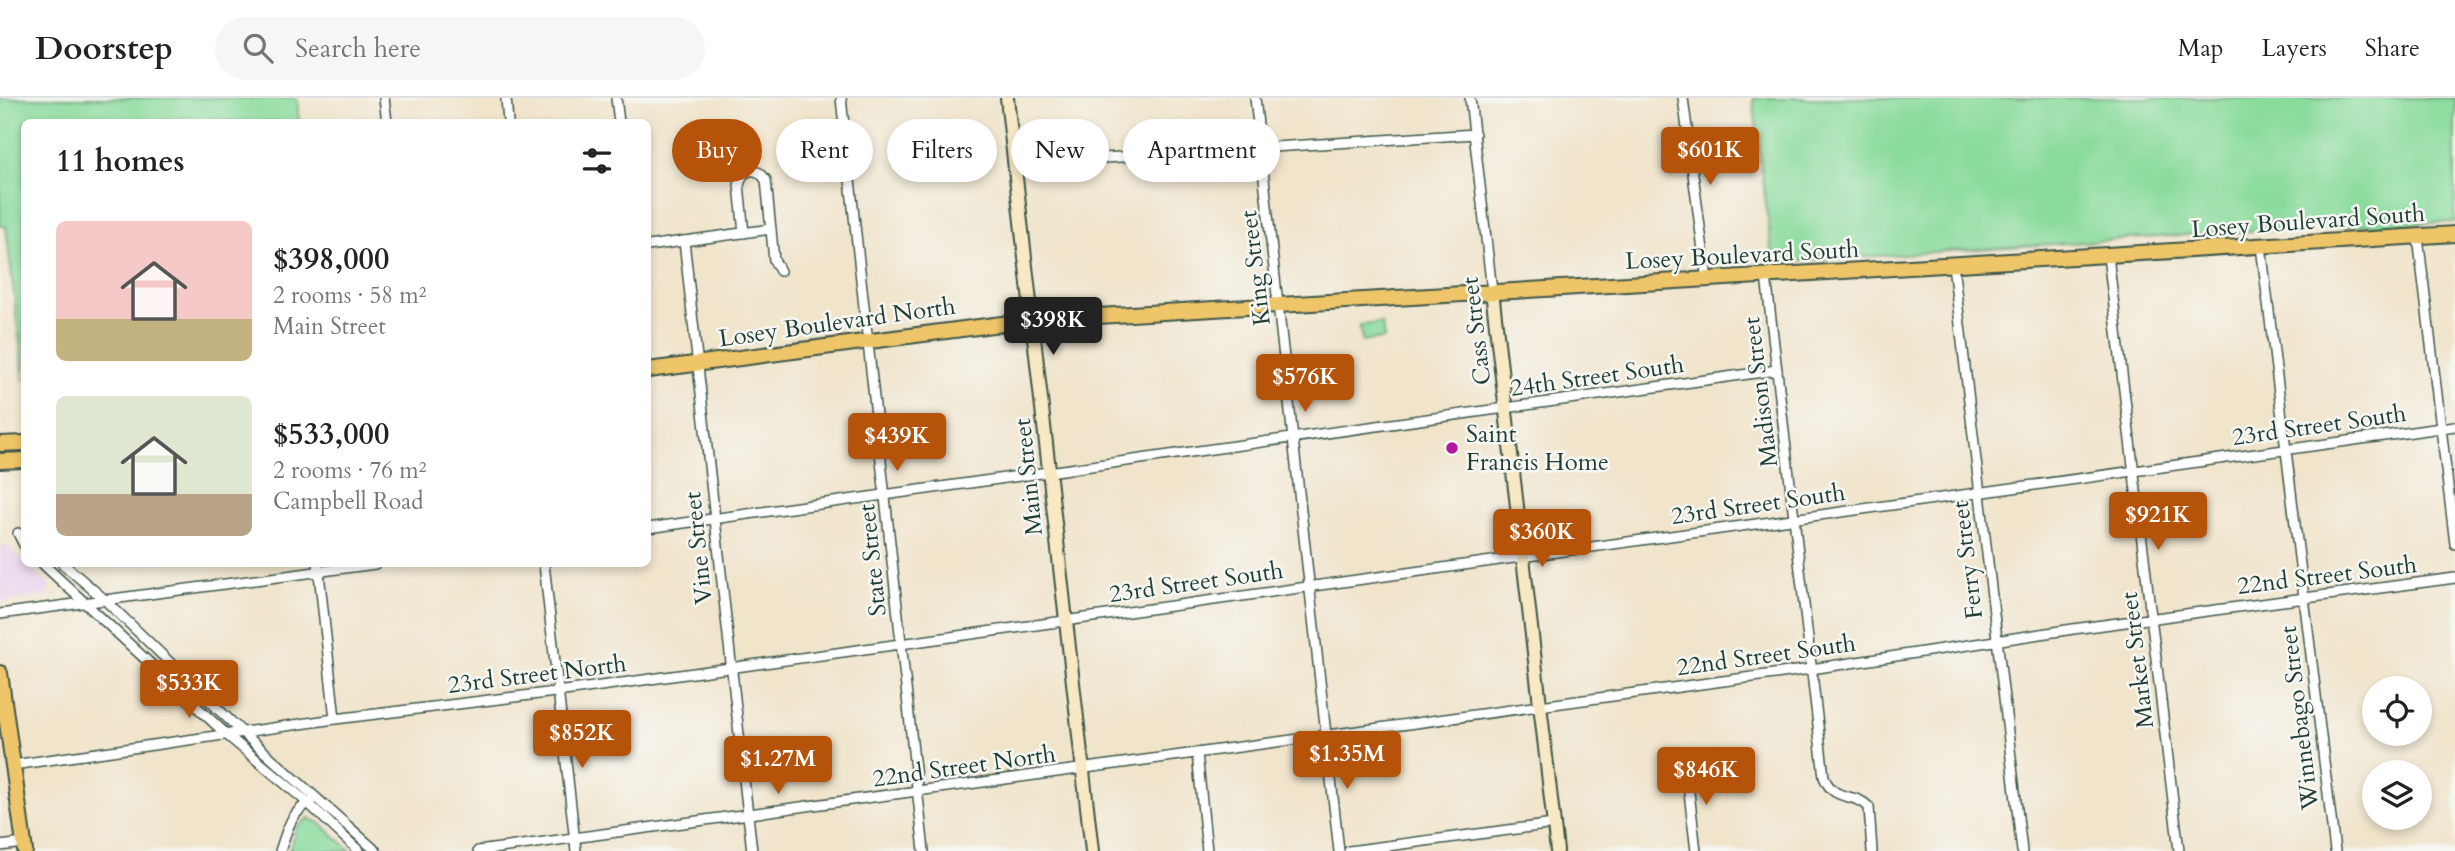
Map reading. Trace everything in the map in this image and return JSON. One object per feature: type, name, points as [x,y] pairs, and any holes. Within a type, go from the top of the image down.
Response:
[{"type":"main road","name":"Losey Boulevard South","points":[[1032,320],[2455,234]]},
{"type":"main road","name":"Losey Boulevard North","points":[[651,370],[1032,320]]},
{"type":"main road","points":[[0,444],[21,443]]},
{"type":"main road","points":[[0,673],[3,713],[25,847]]},
{"type":"street","points":[[384,98],[387,119]]},
{"type":"street","points":[[506,98],[508,119]]},
{"type":"street","points":[[617,98],[619,119]]},
{"type":"street","name":"State Street","points":[[841,98],[924,851]]},
{"type":"street","name":"Main Street","points":[[1007,98],[1011,129]]},
{"type":"street","name":"King Street","points":[[1255,98],[1257,119]]},
{"type":"street","name":"Cass Street","points":[[1471,98],[1557,851]]},
{"type":"street","points":[[1683,98],[1707,280]]},
{"type":"street","points":[[1280,145],[1475,134]]},
{"type":"street","points":[[744,233],[739,185],[747,170],[757,171],[766,180],[774,260],[780,271]]},
{"type":"street","name":"Main Street","points":[[1018,182],[1092,851]]},
{"type":"street","name":"King Street","points":[[1264,182],[1339,851]]},
{"type":"street","points":[[651,246],[771,229]]},
{"type":"street","points":[[2417,237],[2455,544]]},
{"type":"street","name":"Vine Street","points":[[684,241],[752,851]]},
{"type":"street","name":"Winnebago Street","points":[[2261,246],[2335,851]]},
{"type":"street","name":"Market Street","points":[[2109,256],[2179,851]]},
{"type":"street","name":"Ferry Street","points":[[1953,265],[2022,851]]},
{"type":"street","name":"Madison Street","points":[[1766,276],[1824,777],[1827,786],[1834,793],[1864,801],[1870,807],[1872,851]]},
{"type":"street","name":"24th Street South","points":[[651,528],[1777,370]]},
{"type":"street","name":"23rd Street South","points":[[1066,620],[2455,426]]},
{"type":"street","points":[[46,567],[227,735],[308,803],[359,851]]},
{"type":"street","points":[[67,567],[104,599],[243,733],[376,851]]},
{"type":"street","points":[[0,614],[318,567],[335,719]]},
{"type":"street","points":[[544,567],[576,851]]},
{"type":"street","name":"22nd Street South","points":[[1082,769],[2455,578]]},
{"type":"street","name":"23rd Street North","points":[[13,765],[1066,620]]},
{"type":"street","points":[[1197,753],[1207,851]]},
{"type":"street","points":[[1686,767],[1696,851]]},
{"type":"street","name":"22nd Street North","points":[[478,851],[1082,769]]},
{"type":"street","points":[[280,851],[293,816],[308,803],[319,799]]},
{"type":"street","points":[[1349,851],[1554,824]]},
{"type":"street","points":[[0,846],[25,847]]},
{"type":"shaded area","points":[[0,546],[7,546],[21,559],[21,567],[30,567],[50,586],[47,596],[1,602]]},
{"type":"green space","points":[[0,98],[297,98],[299,119],[21,119],[21,355],[6,226],[0,226]]},
{"type":"green space","points":[[1753,98],[2455,98],[2455,222],[2262,230],[1773,263]]},
{"type":"green space","points":[[1382,323],[1384,339],[1362,341],[1360,325]]},
{"type":"green space","points":[[309,818],[320,823],[351,851],[289,851],[296,828]]},
{"type":"place","name":"Saint Francis Home","points":[[1452,448]]}]
